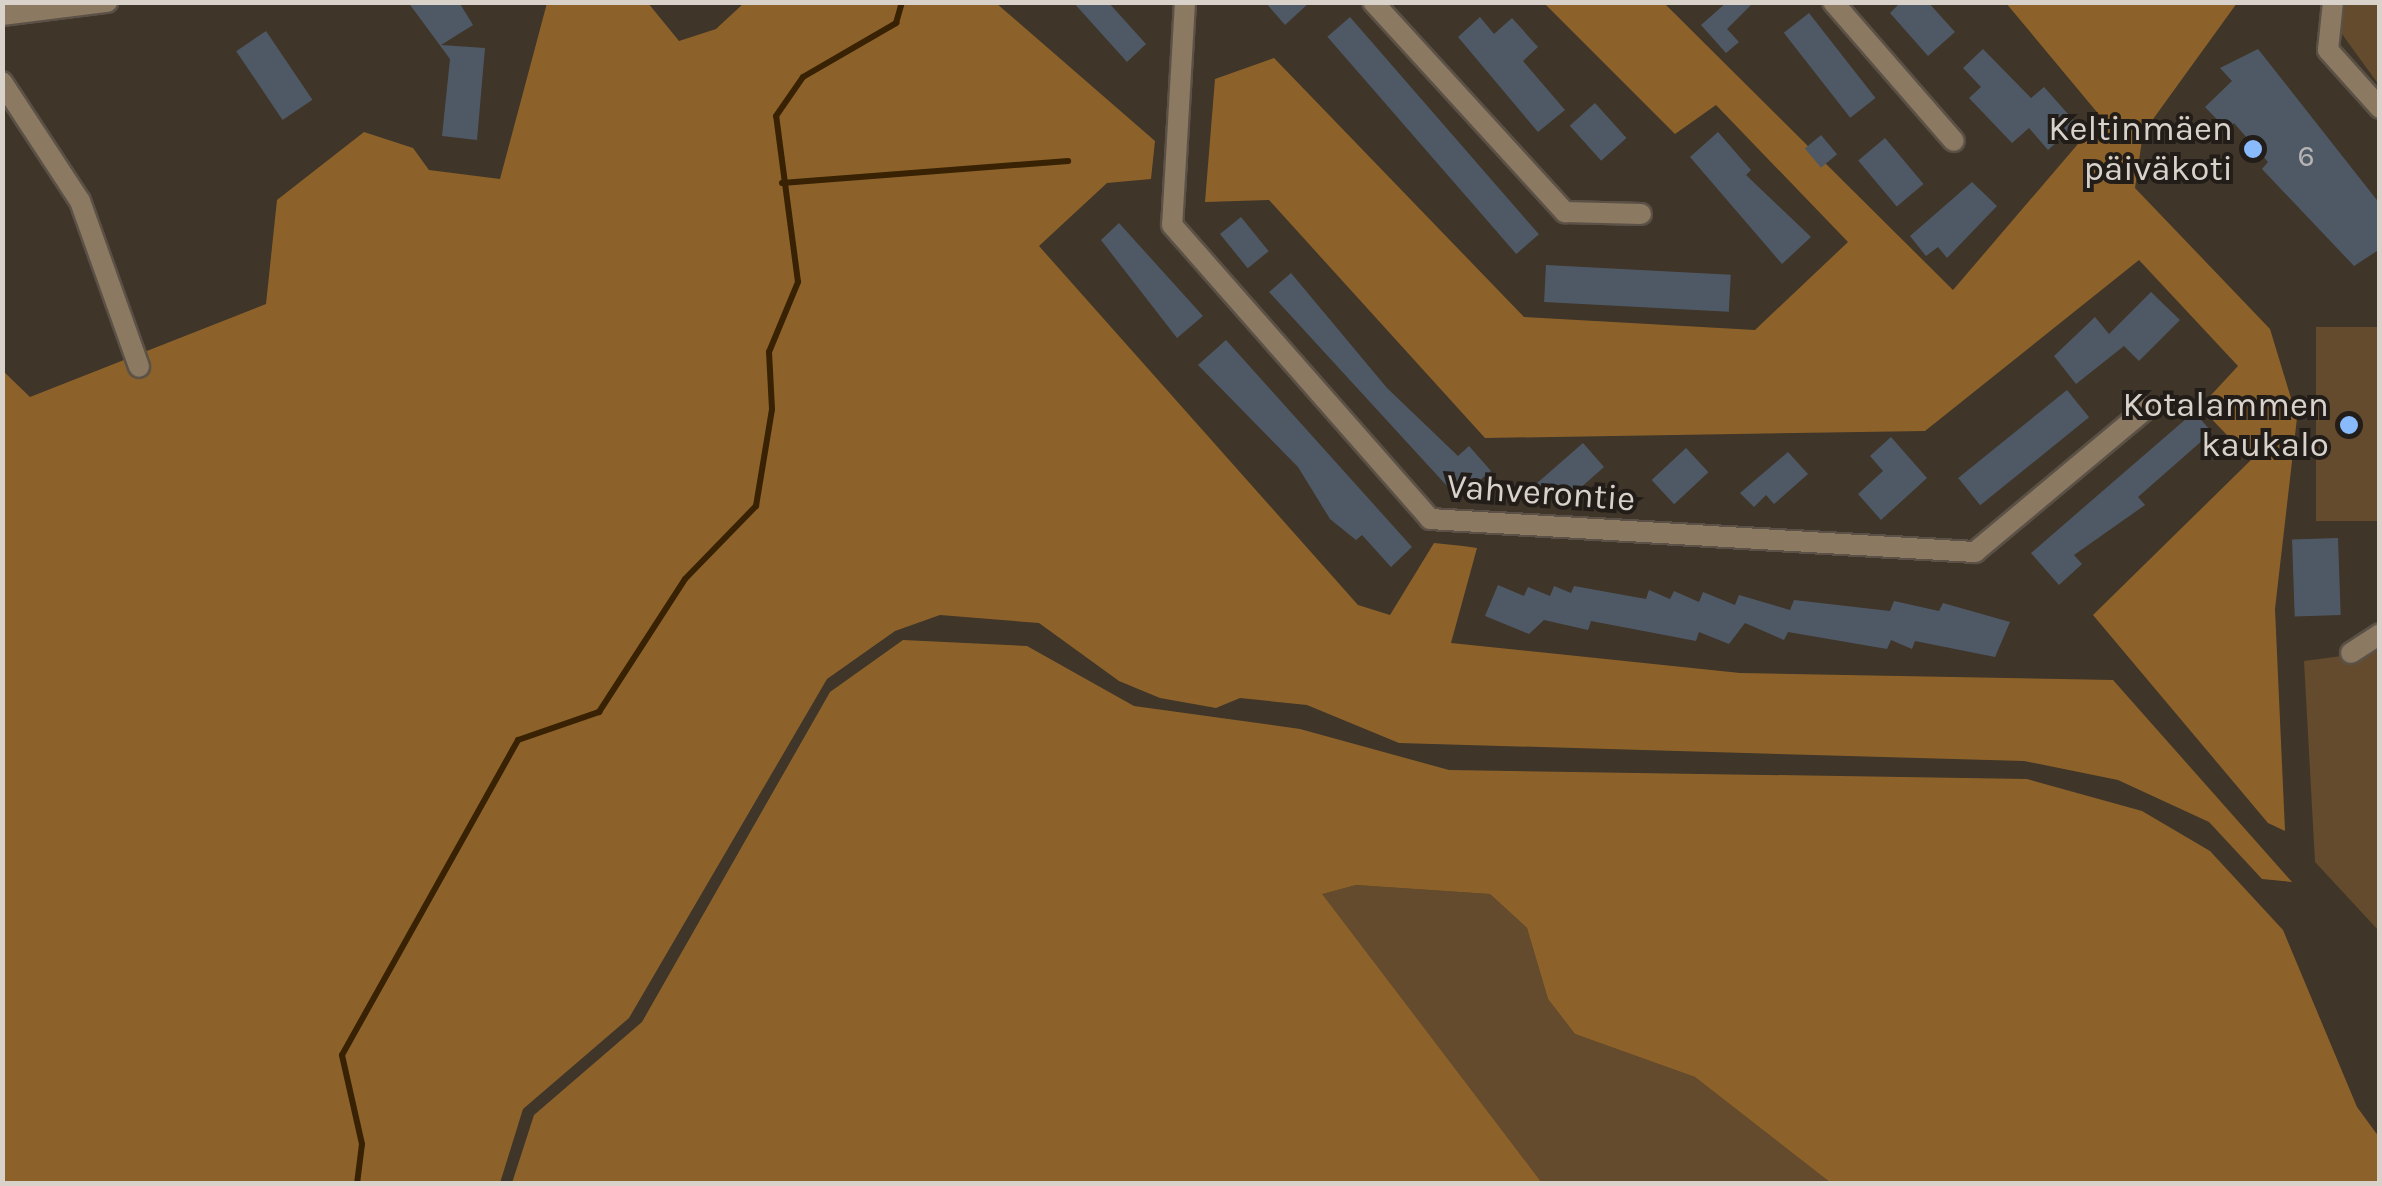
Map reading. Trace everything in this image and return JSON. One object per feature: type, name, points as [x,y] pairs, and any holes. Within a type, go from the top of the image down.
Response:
[{"type":"street","points":[[2,15],[106,2]]},
{"type":"street","name":"Vahverontie","points":[[1185,2],[1172,226],[1430,519],[1975,552],[2147,408]]},
{"type":"street","points":[[1374,2],[1565,212],[1641,214]]},
{"type":"street","points":[[1832,2],[1954,142]]},
{"type":"street","points":[[2333,2],[2328,50],[2380,108]]},
{"type":"street","points":[[2,82],[80,201],[139,367]]},
{"type":"street","points":[[2351,653],[2380,634]]},
{"type":"shaded area","points":[[547,3],[648,3],[679,41],[716,29],[744,3],[996,3],[1155,141],[1151,179],[1107,183],[1039,246],[1358,605],[1390,615],[1434,543],[1477,548],[1451,643],[1740,673],[2113,680],[2292,882],[2262,879],[2209,822],[2118,780],[2024,761],[1399,743],[1307,705],[1240,698],[1216,708],[1160,698],[1119,681],[1039,623],[940,615],[895,631],[827,679],[629,1018],[523,1109],[500,1183],[3,1183],[2,370],[30,397],[266,304],[277,200],[364,132],[413,148],[429,170],[500,179]]},
{"type":"shaded area","points":[[1544,3],[1664,3],[1953,290],[2101,117],[2006,3],[2237,3],[2143,133],[2135,188],[2270,329],[2297,418],[2275,609],[2285,831],[2268,823],[2093,615],[2251,460],[2200,407],[2238,366],[2139,260],[1925,431],[1485,438],[1269,200],[1205,202],[1215,79],[1274,58],[1524,317],[1755,330],[1848,242],[1716,105],[1675,134]]},
{"type":"shaded area","points":[[2344,3],[2379,3],[2379,85],[2339,30]]},
{"type":"shaded area","name":"Kotalammen kaukalo","points":[[2316,327],[2379,327],[2379,521],[2316,521]]},
{"type":"shaded area","points":[[903,640],[1027,646],[1134,706],[1300,729],[1449,770],[2027,779],[2142,811],[2210,851],[2283,930],[2357,1107],[2379,1137],[2379,1183],[1831,1183],[1695,1077],[1575,1034],[1548,999],[1527,928],[1490,894],[1356,885],[1322,894],[1542,1183],[512,1183],[534,1115],[642,1022],[830,692]]},
{"type":"shaded area","points":[[2379,651],[2379,931],[2315,862],[2304,661]]},
{"type":"shaded area","points":[[1356,885],[1490,894],[1527,928],[1548,999],[1575,1034],[1695,1077],[1831,1183],[1542,1183],[1321,894]]},
{"type":"building","points":[[408,2],[459,2],[473,25],[441,45],[485,48],[477,140],[442,136],[450,59]]},
{"type":"building","points":[[1073,2],[1108,2],[1146,44],[1127,62]]},
{"type":"building","points":[[1265,2],[1310,2],[1285,25]]},
{"type":"building","points":[[1727,2],[1754,2],[1727,29],[1739,42],[1726,53],[1701,25]]},
{"type":"building","points":[[1901,2],[1928,2],[1955,32],[1928,56],[1890,13]]},
{"type":"building","points":[[1809,13],[1875,98],[1850,118],[1784,33]]},
{"type":"building","points":[[1350,17],[1539,234],[1516,254],[1327,37]]},
{"type":"building","points":[[1480,17],[1494,34],[1512,18],[1538,47],[1523,61],[1565,110],[1538,132],[1458,37]]},
{"type":"building","points":[[266,31],[312,100],[283,120],[236,51]]},
{"type":"building","points":[[1983,49],[2031,98],[2044,87],[2077,124],[2048,150],[2029,128],[2012,143],[1969,98],[1981,87],[1963,68]]},
{"type":"building","points":[[2258,49],[2380,204],[2380,249],[2354,266],[2262,169],[2268,162],[2234,123],[2227,130],[2205,107],[2232,81],[2220,68]]},
{"type":"building","points":[[1595,103],[1626,138],[1601,161],[1570,126]]},
{"type":"building","points":[[1718,132],[1751,170],[1746,175],[1811,237],[1782,264],[1690,157]]},
{"type":"building","points":[[1821,135],[1837,154],[1821,168],[1805,148]]},
{"type":"building","points":[[1885,138],[1924,184],[1897,206],[1858,160]]},
{"type":"building","points":[[1972,182],[1997,206],[1947,258],[1938,247],[1926,256],[1910,236]]},
{"type":"building","points":[[1241,217],[1269,251],[1248,268],[1220,234]]},
{"type":"building","points":[[1119,223],[1203,316],[1177,338],[1101,240]]},
{"type":"building","points":[[1546,265],[1731,275],[1729,312],[1544,302]]},
{"type":"building","points":[[1291,273],[1387,388],[1458,456],[1469,446],[1491,471],[1458,498],[1269,292]]},
{"type":"building","points":[[2151,292],[2180,320],[2139,361],[2124,346],[2076,384],[2054,356],[2095,317],[2109,334]]},
{"type":"building","points":[[1226,340],[1412,547],[1391,567],[1362,535],[1356,540],[1330,519],[1298,467],[1198,365]]},
{"type":"building","points":[[2067,390],[2089,417],[1980,505],[1958,478]]},
{"type":"building","points":[[2194,412],[2212,432],[2138,497],[2145,505],[2074,555],[2082,564],[2059,585],[2031,553]]},
{"type":"building","points":[[1891,437],[1927,478],[1881,520],[1858,494],[1883,471],[1870,456]]},
{"type":"building","points":[[1583,443],[1604,467],[1570,497],[1560,486],[1547,497],[1536,484]]},
{"type":"building","points":[[1686,448],[1709,472],[1674,504],[1652,480]]},
{"type":"building","points":[[1788,452],[1808,474],[1774,504],[1766,495],[1754,507],[1740,493]]},
{"type":"building","points":[[2338,538],[2341,615],[2295,617],[2292,540]]},
{"type":"building","points":[[1498,585],[1524,596],[1528,587],[1550,596],[1554,586],[1571,593],[1574,586],[1646,599],[1649,590],[1670,599],[1674,591],[1699,602],[1703,592],[1735,605],[1739,595],[1790,610],[1794,600],[1890,611],[1894,601],[1939,611],[1943,603],[2010,622],[1995,657],[1915,641],[1912,649],[1891,640],[1887,649],[1788,632],[1784,640],[1745,623],[1729,644],[1699,632],[1696,641],[1591,621],[1588,630],[1544,620],[1529,634],[1485,616]]},
{"type":"waterway","points":[[357,1184],[362,1144],[342,1055],[518,740],[599,712],[685,579],[756,506],[772,409],[769,352],[798,282],[776,116],[803,77],[896,23],[902,2]]},
{"type":"waterway","points":[[782,183],[1068,161]]},
{"type":"place","name":"Keltinmäen päiväkoti","points":[[2253,149]]},
{"type":"place","name":"Kotalammen kaukalo","points":[[2349,425]]}]
